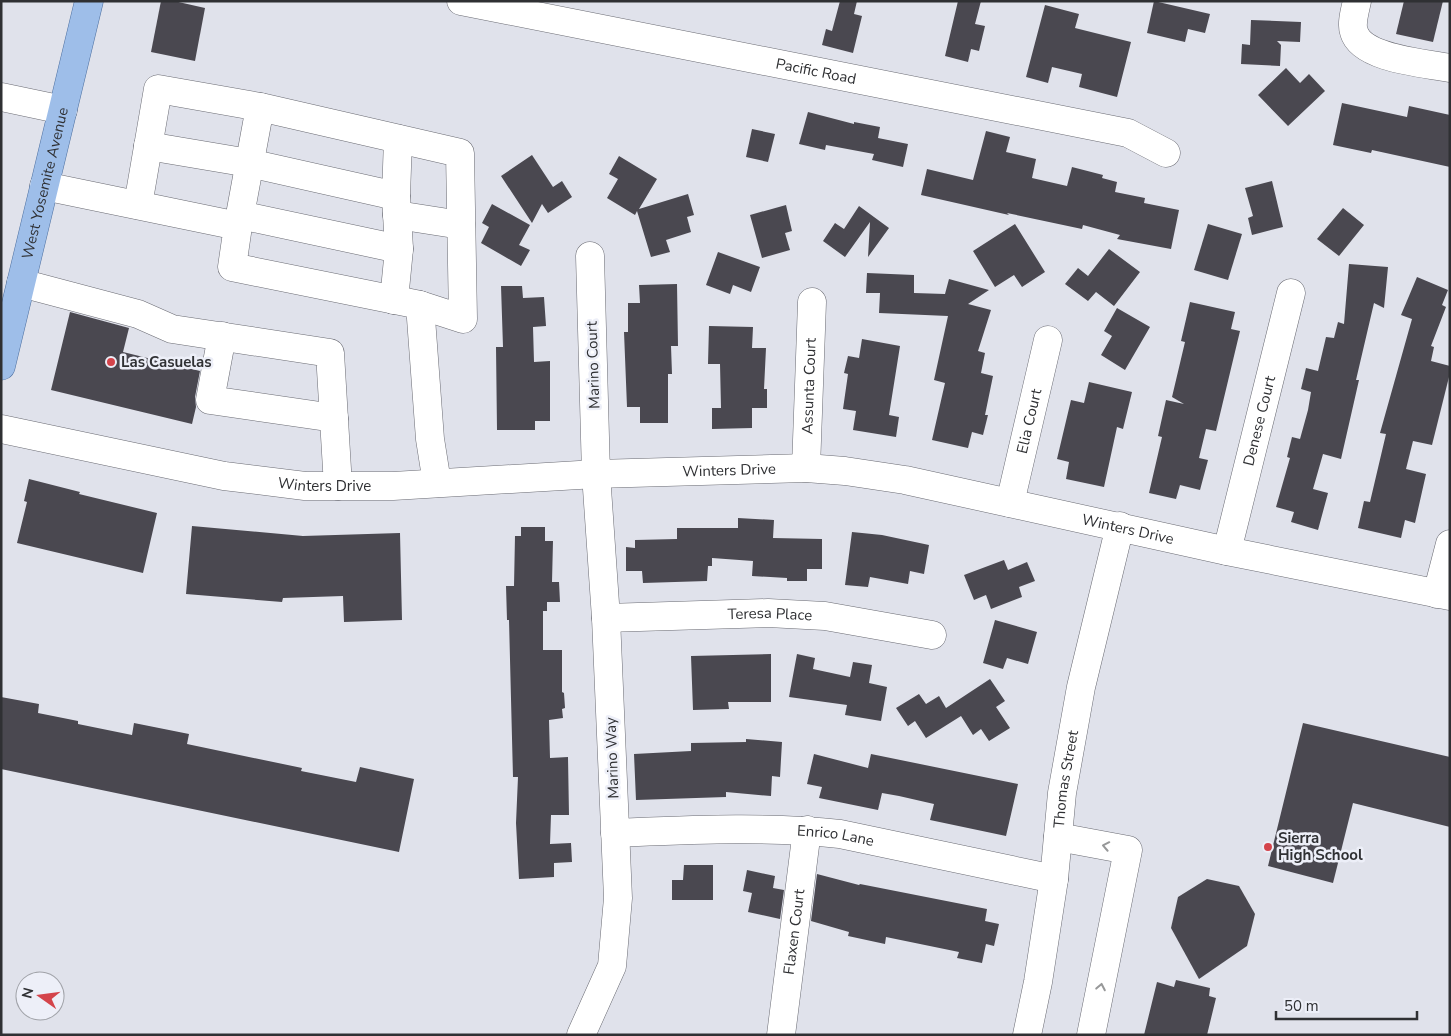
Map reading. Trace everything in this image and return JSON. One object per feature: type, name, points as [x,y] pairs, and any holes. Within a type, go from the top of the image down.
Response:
[{"type":"main road","name":"West Yosemite Avenue","points":[[1,366],[89,1]]},
{"type":"street","name":"Pacific Road","points":[[461,1],[1120,131],[1151,143],[1166,153]]},
{"type":"street","points":[[1357,1],[1353,32],[1362,46],[1388,56],[1450,68]]},
{"type":"street","points":[[138,205],[158,89],[260,107],[460,153],[463,319],[407,303],[232,268],[260,107]]},
{"type":"street","points":[[1,97],[63,110]]},
{"type":"street","points":[[398,139],[397,205],[399,249],[437,483]]},
{"type":"street","points":[[148,146],[250,163],[461,225]]},
{"type":"street","points":[[44,186],[138,205],[399,249]]},
{"type":"street","name":"Marino Court","points":[[590,256],[596,474]]},
{"type":"street","points":[[21,282],[138,314],[172,329],[330,353],[338,486]]},
{"type":"street","name":"Denese Court","points":[[1227,551],[1291,293]]},
{"type":"street","name":"Assunta Court","points":[[806,468],[812,302]]},
{"type":"street","points":[[222,336],[210,400],[334,418]]},
{"type":"street","name":"Elia Court","points":[[1010,503],[1048,340]]},
{"type":"street","name":"Winters Drive","points":[[1,429],[224,476],[305,486],[437,483],[596,474],[806,468],[905,480],[1227,551],[1443,595]]},
{"type":"street","name":"Marino Way","points":[[581,1035],[612,966],[618,898],[606,618],[596,474]]},
{"type":"street","name":"Thomas Street","points":[[1027,1035],[1038,982],[1054,879],[1062,793],[1081,687],[1120,526]]},
{"type":"street","points":[[1443,595],[1450,544]]},
{"type":"street","name":"Teresa Place","points":[[606,618],[768,613],[824,616],[932,635]]},
{"type":"street","name":"Enrico Lane","points":[[615,833],[720,828],[807,830],[840,834],[1054,879]]},
{"type":"street","name":"Flaxen Court","points":[[781,1035],[807,830]]},
{"type":"street","points":[[1058,837],[1128,850],[1091,1035]]},
{"type":"building","points":[[161,1],[174,1],[205,8],[195,61],[151,52]]},
{"type":"building","points":[[840,1],[857,1],[854,14],[862,16],[853,53],[822,45],[826,29],[832,31]]},
{"type":"building","points":[[958,1],[981,1],[975,24],[985,26],[979,51],[971,49],[968,62],[945,56]]},
{"type":"building","points":[[1154,1],[1210,14],[1205,33],[1188,29],[1185,42],[1147,33]]},
{"type":"building","points":[[1404,1],[1443,1],[1433,42],[1396,34]]},
{"type":"building","points":[[1045,5],[1079,14],[1075,28],[1131,42],[1117,97],[1079,87],[1082,74],[1052,67],[1048,83],[1026,77]]},
{"type":"building","points":[[1251,20],[1301,22],[1300,42],[1277,41],[1281,45],[1280,66],[1241,64],[1242,44],[1250,45]]},
{"type":"building","points":[[1286,68],[1300,83],[1309,74],[1325,91],[1288,126],[1258,95]]},
{"type":"building","points":[[1342,103],[1407,117],[1409,106],[1450,115],[1450,167],[1372,150],[1371,153],[1333,145]]},
{"type":"building","points":[[808,112],[854,124],[854,122],[880,127],[878,138],[908,144],[903,167],[872,160],[874,154],[826,145],[825,150],[799,144]]},
{"type":"building","points":[[752,129],[775,134],[768,162],[746,157]]},
{"type":"building","points":[[986,131],[1010,137],[1006,152],[1036,159],[1032,178],[1067,186],[1072,167],[1103,175],[1102,178],[1117,182],[1115,192],[1145,198],[1144,203],[1179,210],[1171,249],[1117,239],[1120,235],[1083,225],[1082,229],[921,195],[927,169],[973,180]]},
{"type":"building","points":[[532,155],[553,187],[562,181],[572,197],[548,213],[542,204],[532,223],[501,176]]},
{"type":"building","points":[[619,156],[657,179],[639,209],[688,194],[694,215],[687,217],[691,232],[666,240],[670,252],[651,257],[637,211],[635,215],[607,198],[618,179],[609,174]]},
{"type":"building","points":[[1272,181],[1283,227],[1252,235],[1248,218],[1253,216],[1245,188]]},
{"type":"building","points":[[492,204],[530,225],[519,245],[530,250],[521,266],[481,243],[489,227],[482,223]]},
{"type":"building","points":[[786,205],[792,231],[785,233],[790,250],[762,258],[750,215]]},
{"type":"building","points":[[859,206],[889,228],[868,257],[870,222],[845,257],[823,241],[835,223],[844,229]]},
{"type":"building","points":[[1343,208],[1364,225],[1339,256],[1317,239]]},
{"type":"building","points":[[1015,224],[1045,272],[1022,287],[1014,275],[995,287],[973,251]]},
{"type":"building","points":[[1208,224],[1242,234],[1228,280],[1194,270]]},
{"type":"building","points":[[1109,249],[1140,272],[1114,306],[1096,292],[1088,301],[1065,284],[1078,268],[1088,276]]},
{"type":"building","points":[[718,252],[760,267],[751,292],[733,285],[730,294],[706,285]]},
{"type":"building","points":[[1349,264],[1388,267],[1384,308],[1374,303],[1356,380],[1359,380],[1341,459],[1323,454],[1313,489],[1328,493],[1318,530],[1291,522],[1294,512],[1276,507],[1290,458],[1287,457],[1292,437],[1300,439],[1308,410],[1311,392],[1301,389],[1306,368],[1318,371],[1326,337],[1334,338],[1338,322],[1344,324]]},
{"type":"building","points":[[867,273],[914,275],[914,293],[945,294],[949,279],[989,290],[968,304],[991,310],[978,351],[985,353],[981,373],[993,376],[985,415],[988,415],[983,435],[972,432],[968,448],[932,440],[945,383],[934,380],[948,316],[879,313],[880,293],[866,293]]},
{"type":"building","points":[[1417,277],[1448,290],[1442,305],[1446,307],[1431,346],[1434,347],[1431,361],[1450,366],[1450,373],[1432,445],[1413,441],[1406,469],[1426,474],[1415,523],[1405,520],[1401,538],[1358,528],[1364,501],[1370,502],[1386,434],[1380,433],[1412,319],[1401,315]]},
{"type":"building","points":[[677,284],[678,346],[671,346],[672,374],[668,374],[668,423],[640,423],[640,407],[627,407],[624,332],[628,332],[628,303],[640,303],[639,285]]},
{"type":"building","points":[[501,286],[522,286],[523,298],[544,297],[546,326],[533,327],[534,362],[550,361],[550,421],[535,421],[535,430],[497,430],[496,347],[503,347]]},
{"type":"building","points":[[1190,302],[1235,312],[1231,329],[1240,331],[1216,431],[1206,429],[1199,458],[1208,460],[1200,490],[1180,485],[1176,499],[1149,493],[1162,437],[1158,436],[1166,400],[1184,404],[1172,397],[1185,342],[1181,341]]},
{"type":"building","points":[[1117,308],[1150,327],[1125,370],[1101,355],[1112,336],[1104,331]]},
{"type":"building","name":"Las Casuelas","points":[[70,312],[129,328],[123,352],[200,371],[192,424],[51,390]]},
{"type":"building","points":[[709,326],[753,327],[752,348],[766,348],[764,389],[767,389],[767,408],[752,408],[752,428],[712,429],[712,408],[721,408],[720,364],[708,364]]},
{"type":"building","points":[[862,339],[900,346],[889,415],[899,417],[896,437],[853,430],[856,411],[843,409],[848,374],[844,373],[848,356],[859,358]]},
{"type":"building","points":[[1089,382],[1132,392],[1123,429],[1117,427],[1104,487],[1066,479],[1069,462],[1057,459],[1071,400],[1084,403]]},
{"type":"building","points":[[29,479],[80,492],[79,494],[157,513],[143,573],[17,543],[27,502],[24,501]]},
{"type":"building","points":[[738,518],[774,520],[773,538],[822,539],[822,569],[807,569],[807,581],[787,581],[787,578],[752,576],[753,561],[712,558],[712,566],[708,566],[707,581],[643,583],[642,571],[626,571],[626,547],[635,548],[635,540],[677,539],[677,528],[738,528]]},
{"type":"building","points":[[192,526],[303,536],[400,533],[402,620],[344,622],[343,596],[283,598],[282,602],[186,594]]},
{"type":"building","points":[[521,527],[545,527],[545,541],[553,541],[552,582],[559,582],[560,602],[547,602],[547,611],[543,611],[543,650],[562,650],[562,692],[564,693],[565,708],[562,709],[563,718],[549,720],[550,758],[568,757],[569,815],[551,815],[550,844],[571,843],[572,862],[554,863],[554,877],[519,879],[516,823],[518,777],[513,777],[509,620],[507,620],[506,586],[514,586],[515,536],[521,536]]},
{"type":"building","points":[[852,532],[882,535],[929,545],[924,574],[910,571],[908,584],[870,577],[868,587],[845,585]]},
{"type":"building","points":[[1004,560],[1008,570],[1027,562],[1035,581],[1019,587],[1022,597],[991,609],[986,595],[974,600],[964,575]]},
{"type":"building","points":[[995,620],[1037,632],[1028,664],[1007,658],[1003,669],[983,663]]},
{"type":"building","points":[[771,654],[771,702],[728,702],[729,709],[693,710],[691,656]]},
{"type":"building","points":[[797,654],[815,658],[813,669],[850,677],[853,662],[872,665],[869,683],[887,687],[881,721],[845,715],[847,705],[789,697]]},
{"type":"building","points":[[990,679],[1005,701],[996,707],[1010,728],[989,741],[981,729],[973,735],[961,716],[926,738],[915,721],[908,726],[896,708],[919,694],[926,704],[939,696],[946,708]]},
{"type":"building","points":[[1,697],[39,704],[38,713],[78,721],[78,724],[132,735],[134,723],[189,734],[187,744],[302,768],[301,771],[356,782],[360,767],[414,779],[399,852],[1,769]]},
{"type":"building","points":[[1303,723],[1450,757],[1450,827],[1353,803],[1333,883],[1268,866]]},
{"type":"building","points":[[746,739],[782,742],[780,777],[772,776],[771,796],[726,792],[726,797],[636,800],[634,754],[691,751],[691,743],[746,742]]},
{"type":"building","points":[[814,754],[868,768],[871,754],[1018,784],[1006,836],[930,820],[934,804],[899,796],[882,793],[878,810],[819,798],[822,787],[807,784]]},
{"type":"building","points":[[684,865],[713,865],[713,900],[672,900],[672,880],[683,880]]},
{"type":"building","points":[[747,870],[775,876],[773,888],[784,890],[780,919],[748,912],[752,893],[743,891]]},
{"type":"building","points":[[817,874],[859,885],[987,909],[985,921],[999,924],[994,946],[986,944],[982,963],[957,958],[959,952],[886,937],[885,944],[848,936],[849,932],[811,921]]},
{"type":"building","points":[[1207,879],[1239,886],[1255,914],[1247,946],[1199,979],[1171,928],[1178,897]]},
{"type":"building","points":[[1176,980],[1210,988],[1209,996],[1216,998],[1207,1035],[1144,1035],[1157,982],[1174,987]]},
{"type":"place","name":"Las Casuelas","points":[[111,362]]},
{"type":"place","name":"Sierra High School","points":[[1268,847]]}]
